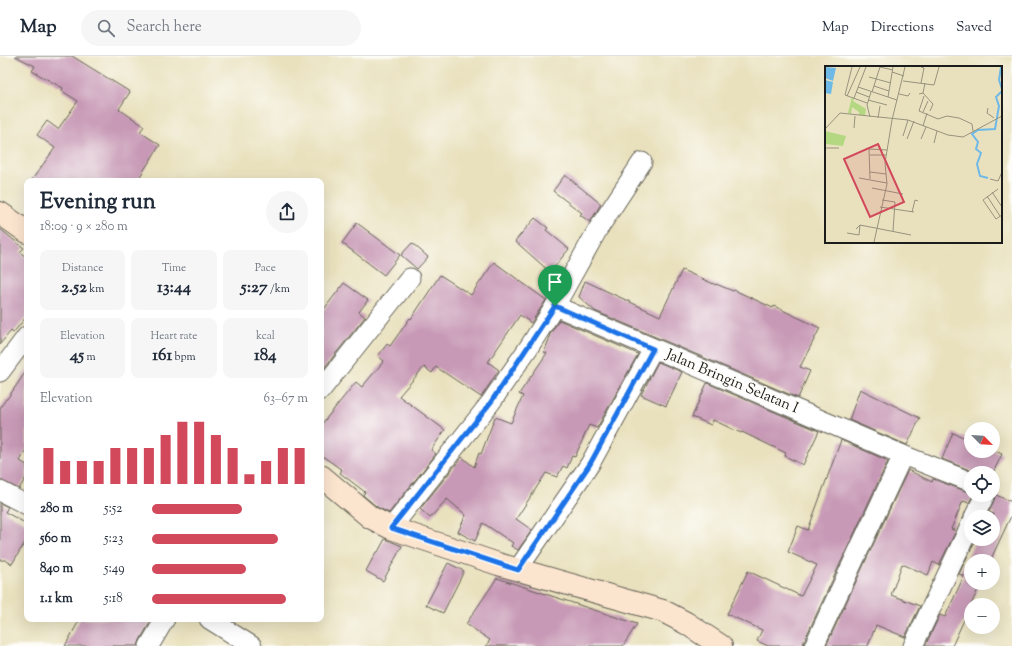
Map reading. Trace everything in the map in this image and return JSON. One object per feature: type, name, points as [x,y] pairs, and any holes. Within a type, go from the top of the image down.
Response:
[{"type":"street","points":[[391,528],[491,402],[555,306],[598,229],[642,162]]},
{"type":"street","points":[[0,213],[24,230]]},
{"type":"street","points":[[324,386],[410,278]]},
{"type":"street","name":"Jalan Bringin Selatan I","points":[[555,306],[903,455],[964,479]]},
{"type":"street","points":[[0,372],[24,340]]},
{"type":"street","points":[[518,570],[590,464],[653,349]]},
{"type":"street","points":[[814,646],[903,455]]},
{"type":"street","points":[[324,479],[370,517],[391,528],[518,570],[663,611],[686,623],[720,646]]},
{"type":"street","points":[[0,491],[24,504]]},
{"type":"street","points":[[913,646],[964,539]]},
{"type":"street","points":[[149,646],[163,622]]},
{"type":"street","points":[[214,622],[252,646]]},
{"type":"building","points":[[15,56],[72,56],[130,92],[119,109],[144,126],[140,132],[160,145],[139,178],[33,178],[55,148],[37,135],[47,121],[58,129],[78,101],[62,91],[63,88],[32,71],[35,66]]},
{"type":"building","points":[[565,175],[601,204],[590,222],[580,215],[582,213],[553,191]]},
{"type":"building","points":[[535,218],[548,228],[546,230],[569,249],[550,272],[515,241]]},
{"type":"building","points":[[357,223],[400,255],[384,275],[342,243]]},
{"type":"building","points":[[0,229],[24,248],[20,252],[24,255],[24,320],[13,333],[11,331],[0,344]]},
{"type":"building","points":[[412,243],[428,257],[417,269],[401,255]]},
{"type":"building","points":[[494,262],[546,300],[531,323],[520,315],[488,362],[499,370],[481,397],[436,367],[432,373],[424,367],[399,396],[445,430],[431,450],[436,454],[389,513],[377,507],[363,495],[365,492],[340,473],[342,470],[324,457],[324,421],[356,382],[362,387],[384,361],[378,356],[387,344],[390,346],[410,318],[411,319],[440,275],[471,295]]},
{"type":"building","points":[[682,270],[716,285],[733,291],[734,290],[773,308],[774,306],[820,328],[800,367],[810,371],[798,398],[595,311],[579,297],[585,281],[660,316]]},
{"type":"building","points":[[344,283],[368,300],[359,312],[365,317],[324,368],[324,309]]},
{"type":"building","points":[[559,320],[638,354],[597,428],[589,425],[575,457],[572,456],[567,468],[563,466],[557,477],[546,473],[516,519],[532,530],[518,550],[511,546],[513,543],[483,523],[475,541],[458,532],[466,515],[447,499],[430,518],[420,509],[462,457],[474,467],[479,453],[481,454],[495,417],[511,423],[523,396],[519,394],[547,353],[544,352],[550,337],[549,336]]},
{"type":"building","points":[[658,362],[682,372],[666,406],[641,395]]},
{"type":"building","points":[[24,374],[24,454],[20,461],[24,463],[24,481],[19,489],[0,480],[0,408]]},
{"type":"building","points":[[707,383],[819,431],[803,465],[785,456],[786,453],[742,432],[741,433],[713,420],[711,425],[692,417]]},
{"type":"building","points":[[860,389],[920,418],[907,445],[849,420]]},
{"type":"building","points":[[953,433],[964,437],[964,458],[1000,458],[1000,453],[1002,454],[996,466],[964,466],[964,468],[942,459]]},
{"type":"building","points":[[841,440],[888,461],[803,646],[768,646],[757,641],[762,630],[727,614],[748,571],[801,596],[817,565],[788,552],[798,526],[808,530]]},
{"type":"building","points":[[908,470],[932,482],[933,479],[964,490],[964,501],[951,529],[956,531],[939,565],[933,562],[928,575],[902,564],[891,595],[920,606],[905,637],[876,625],[868,646],[826,646]]},
{"type":"building","points":[[1000,497],[1012,502],[1012,514],[1000,540],[1000,510],[990,510],[993,502],[1000,502]]},
{"type":"building","points":[[0,503],[8,507],[5,512],[24,522],[24,544],[12,564],[5,560],[0,560]]},
{"type":"building","points":[[385,539],[402,546],[383,581],[366,571]]},
{"type":"building","points":[[973,546],[997,546],[993,554],[969,554]]},
{"type":"building","points":[[448,563],[464,571],[443,613],[426,605]]},
{"type":"building","points":[[964,564],[964,576],[959,574]]},
{"type":"building","points":[[964,576],[964,590],[978,590],[974,598],[964,598],[964,620],[952,646],[925,646],[940,615],[945,617]]},
{"type":"building","points":[[497,578],[637,624],[623,646],[486,646],[490,640],[466,624]]},
{"type":"building","points":[[78,622],[150,622],[138,646],[65,646]]},
{"type":"route","points":[[555,306],[653,349],[590,464],[518,570],[391,528],[491,402],[555,306]]}]
